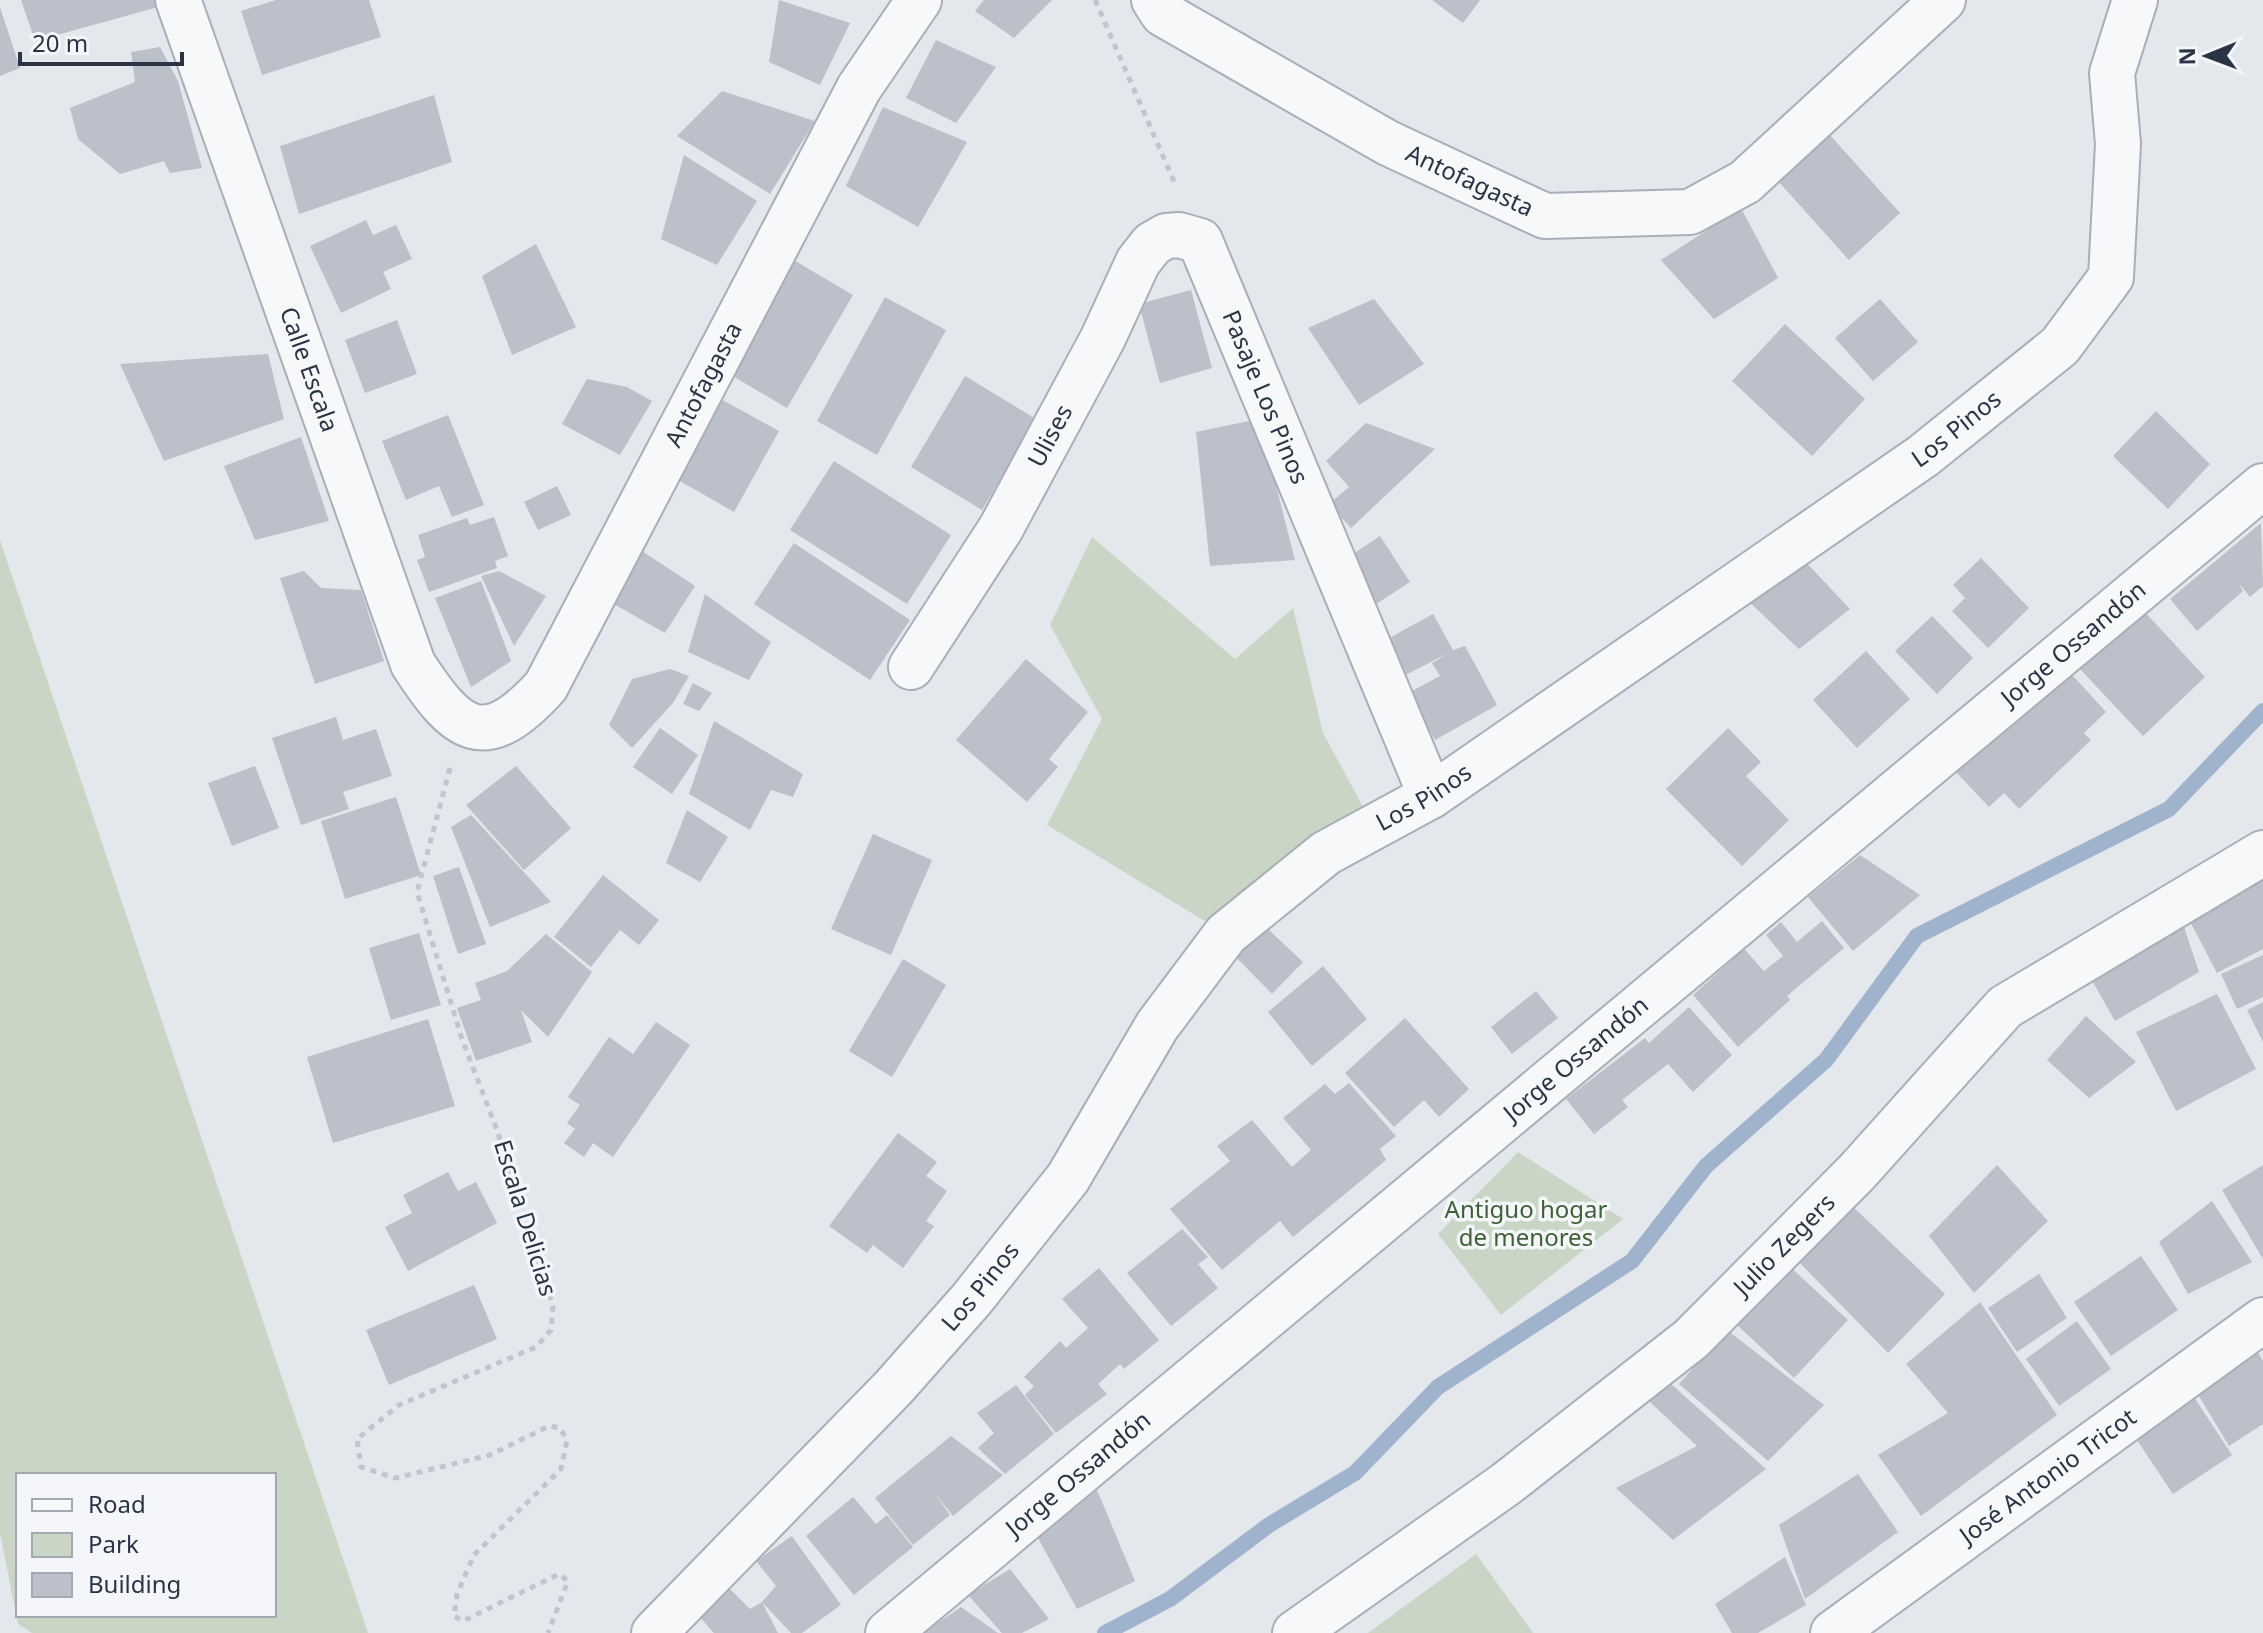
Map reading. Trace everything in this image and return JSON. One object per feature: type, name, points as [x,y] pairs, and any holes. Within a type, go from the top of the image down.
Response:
[{"type":"street","name":"Calle Escala","points":[[178,0],[413,664],[442,708],[461,725]]},
{"type":"street","name":"Antofagasta","points":[[461,725],[482,727],[507,721],[527,707],[546,686],[859,88],[919,0]]},
{"type":"street","name":"Antofagasta","points":[[1154,0],[1163,14],[1388,143],[1545,216],[1690,212],[1731,190],[1745,182],[1943,0]]},
{"type":"street","name":"Los Pinos","points":[[654,1633],[894,1387],[971,1300],[1068,1178],[1157,1026],[1226,934],[1326,853],[1431,796],[1923,456],[2060,346],[2111,277],[2118,144],[2112,73],[2135,0]]},
{"type":"street","name":"Ulises","points":[[911,667],[1001,528],[1103,338],[1138,262],[1152,244],[1166,236],[1179,235],[1200,241]]},
{"type":"street","name":"Pasaje Los Pinos","points":[[1200,241],[1431,796]]},
{"type":"street","name":"Jorge Ossandón","points":[[888,1633],[2263,486]]},
{"type":"street","name":"Julio Zegers","points":[[1295,1633],[1506,1484],[1691,1339],[1857,1172],[2005,1007],[2263,853]]},
{"type":"street","name":"José Antonio Tricot","points":[[1833,1633],[2263,1320]]},
{"type":"path","points":[[1095,0],[1200,241]]},
{"type":"path","name":"Escala Delicias","points":[[461,725],[417,892],[462,1039],[497,1130],[553,1306],[551,1330],[536,1347],[399,1405],[357,1439],[361,1467],[395,1478],[490,1455],[549,1426],[560,1428],[567,1440],[561,1469],[474,1555],[457,1594],[454,1616],[463,1621],[559,1574],[568,1581],[548,1633]]},
{"type":"green space","points":[[1092,537],[1235,659],[1293,608],[1323,733],[1374,827],[1226,934],[1047,825],[1102,719],[1050,625]]},
{"type":"green space","points":[[0,540],[368,1633],[32,1633],[18,1624],[17,1617],[276,1617],[276,1473],[16,1473],[16,1614],[0,1533]]},
{"type":"green space","name":"Antiguo hogar de menores","points":[[1518,1152],[1623,1219],[1501,1315],[1438,1234]]},
{"type":"green space","points":[[1476,1554],[1533,1633],[1368,1633]]},
{"type":"building","points":[[21,0],[159,0],[162,6],[35,41]]},
{"type":"building","points":[[276,0],[369,0],[381,37],[262,75],[241,11]]},
{"type":"building","points":[[779,0],[850,23],[820,85],[769,62]]},
{"type":"building","points":[[984,0],[1052,0],[1014,38],[975,11]]},
{"type":"building","points":[[1432,0],[1480,0],[1463,23]]},
{"type":"building","points":[[0,7],[20,68],[0,76]]},
{"type":"building","points":[[936,40],[996,67],[956,123],[906,98]]},
{"type":"building","points":[[160,47],[178,81],[202,168],[170,173],[164,161],[120,174],[78,139],[70,108],[135,82],[131,52]]},
{"type":"building","points":[[722,91],[815,121],[770,194],[677,136]]},
{"type":"building","points":[[434,95],[452,162],[299,214],[280,146]]},
{"type":"building","points":[[883,107],[967,142],[918,227],[846,186]]},
{"type":"building","points":[[1820,124],[1900,213],[1849,260],[1769,171]]},
{"type":"building","points":[[684,155],[757,201],[717,265],[661,239]]},
{"type":"building","points":[[1741,208],[1778,278],[1714,319],[1661,260]]},
{"type":"building","points":[[366,220],[373,235],[396,225],[412,259],[383,272],[391,289],[341,313],[310,246]]},
{"type":"building","points":[[536,244],[576,327],[512,355],[482,276]]},
{"type":"building","points":[[790,258],[853,295],[787,408],[724,371]]},
{"type":"building","points":[[1191,290],[1212,368],[1160,383],[1139,304]]},
{"type":"building","points":[[885,297],[946,330],[877,455],[817,421]]},
{"type":"building","points":[[1374,299],[1424,364],[1359,405],[1308,328]]},
{"type":"building","points":[[1880,299],[1918,342],[1873,381],[1835,338]]},
{"type":"building","points":[[397,320],[417,374],[365,393],[345,340]]},
{"type":"building","points":[[1785,324],[1865,399],[1812,456],[1732,381]]},
{"type":"building","points":[[268,354],[284,419],[164,461],[120,364]]},
{"type":"building","points":[[965,376],[1036,419],[982,510],[911,467]]},
{"type":"building","points":[[587,379],[627,387],[652,401],[620,455],[562,424]]},
{"type":"building","points":[[717,397],[779,431],[734,512],[673,477]]},
{"type":"building","points":[[2156,411],[2210,464],[2168,509],[2113,456]]},
{"type":"building","points":[[448,415],[484,505],[452,517],[439,486],[406,500],[382,441]]},
{"type":"building","points":[[1259,419],[1295,560],[1210,566],[1196,432]]},
{"type":"building","points":[[1366,423],[1435,449],[1351,528],[1329,504],[1349,487],[1326,461]]},
{"type":"building","points":[[301,437],[329,521],[255,540],[224,466]]},
{"type":"building","points":[[834,461],[951,535],[907,604],[790,530]]},
{"type":"building","points":[[557,486],[571,515],[538,530],[524,502]]},
{"type":"building","points":[[494,517],[508,556],[495,561],[497,568],[429,592],[417,560],[425,557],[418,535],[467,518],[470,525]]},
{"type":"building","points":[[2261,523],[2263,586],[2250,597],[2238,582],[2243,591],[2197,631],[2170,599]]},
{"type":"building","points":[[1380,536],[1410,582],[1367,610],[1338,564]]},
{"type":"building","points":[[794,543],[910,620],[870,680],[754,604]]},
{"type":"building","points":[[642,551],[695,586],[665,633],[612,603]]},
{"type":"building","points":[[1800,556],[1850,609],[1799,649],[1746,599]]},
{"type":"building","points":[[1981,558],[2029,608],[1988,648],[1952,611],[1965,598],[1953,585]]},
{"type":"building","points":[[304,571],[321,588],[361,590],[384,661],[315,684],[280,578]]},
{"type":"building","points":[[499,571],[546,596],[514,646],[481,576]]},
{"type":"building","points":[[481,581],[511,661],[471,687],[435,598]]},
{"type":"building","points":[[705,594],[771,642],[749,680],[688,652]]},
{"type":"building","points":[[2143,610],[2205,677],[2143,736],[2080,669]]},
{"type":"building","points":[[1433,614],[1453,650],[1465,646],[1497,705],[1435,740],[1408,693],[1440,676],[1432,663],[1448,653],[1398,679],[1380,643]]},
{"type":"building","points":[[1932,616],[1973,658],[1937,694],[1895,651]]},
{"type":"building","points":[[1866,651],[1910,699],[1857,748],[1813,700]]},
{"type":"building","points":[[1026,659],[1088,712],[1049,759],[1058,767],[1027,802],[956,740]]},
{"type":"building","points":[[2066,668],[2106,712],[2084,733],[2091,740],[2019,809],[2004,793],[1989,807],[1956,772]]},
{"type":"building","points":[[670,669],[689,676],[673,703],[632,748],[609,725],[632,679]]},
{"type":"building","points":[[693,683],[712,693],[699,711],[683,704]]},
{"type":"building","points":[[336,717],[343,740],[376,729],[392,776],[343,792],[349,809],[301,825],[272,738]]},
{"type":"building","points":[[714,721],[803,774],[793,797],[771,790],[750,830],[689,794]]},
{"type":"building","points":[[660,728],[698,755],[672,794],[633,767]]},
{"type":"building","points":[[1728,728],[1761,762],[1746,776],[1789,820],[1742,866],[1666,789]]},
{"type":"building","points":[[255,766],[279,828],[232,846],[208,783]]},
{"type":"building","points":[[516,766],[571,828],[524,870],[466,805]]},
{"type":"building","points":[[396,797],[421,875],[345,899],[321,821]]},
{"type":"building","points":[[687,810],[728,837],[700,882],[666,863]]},
{"type":"building","points":[[471,815],[551,902],[490,927],[451,827]]},
{"type":"building","points":[[873,834],[932,860],[891,955],[831,929]]},
{"type":"building","points":[[1860,855],[1920,895],[1853,951],[1808,897]]},
{"type":"building","points":[[459,867],[486,944],[458,954],[433,876]]},
{"type":"building","points":[[603,875],[659,920],[639,945],[620,930],[591,967],[554,937]]},
{"type":"building","points":[[2263,876],[2263,949],[2217,973],[2184,910]]},
{"type":"building","points":[[1822,921],[1844,948],[1787,996],[1790,1000],[1738,1047],[1693,995],[1744,949],[1764,971],[1783,956],[1766,935],[1781,922],[1797,942]]},
{"type":"building","points":[[2183,924],[2199,972],[2115,1021],[2086,970]]},
{"type":"building","points":[[1269,930],[1303,962],[1272,994],[1231,952]]},
{"type":"building","points":[[419,933],[441,1005],[391,1020],[369,948]]},
{"type":"building","points":[[546,934],[592,972],[548,1037],[521,1010],[532,1042],[476,1061],[457,1008],[481,1000],[475,983],[507,971]]},
{"type":"building","points":[[2263,955],[2263,997],[2237,1009],[2221,974]]},
{"type":"building","points":[[903,959],[946,985],[892,1077],[849,1051]]},
{"type":"building","points":[[1323,966],[1367,1019],[1312,1066],[1268,1012]]},
{"type":"building","points":[[1536,991],[1558,1018],[1512,1054],[1491,1027]]},
{"type":"building","points":[[2217,994],[2256,1069],[2176,1111],[2136,1032]]},
{"type":"building","points":[[2263,1002],[2263,1042],[2247,1010]]},
{"type":"building","points":[[1689,1007],[1732,1055],[1693,1092],[1668,1064],[1622,1100],[1628,1107],[1594,1134],[1566,1099],[1645,1038],[1649,1043]]},
{"type":"building","points":[[2086,1016],[2136,1062],[2089,1098],[2047,1060]]},
{"type":"building","points":[[1405,1018],[1469,1089],[1439,1117],[1424,1100],[1394,1127],[1345,1073]]},
{"type":"building","points":[[428,1019],[455,1106],[333,1143],[307,1057]]},
{"type":"building","points":[[656,1022],[690,1045],[613,1157],[593,1143],[584,1157],[564,1143],[575,1129],[567,1123],[580,1105],[568,1097],[609,1037],[633,1054]]},
{"type":"building","points":[[1349,1083],[1396,1136],[1380,1149],[1386,1160],[1293,1237],[1280,1221],[1222,1270],[1170,1209],[1230,1161],[1217,1146],[1252,1120],[1292,1167],[1311,1150],[1283,1118],[1325,1084],[1335,1094]]},
{"type":"building","points":[[898,1133],[937,1162],[926,1176],[947,1191],[926,1221],[934,1226],[903,1268],[873,1245],[867,1253],[829,1226]]},
{"type":"building","points":[[1997,1165],[2048,1221],[1974,1293],[1929,1236]]},
{"type":"building","points":[[2263,1165],[2263,1259],[2222,1190]]},
{"type":"building","points":[[448,1172],[458,1191],[476,1182],[497,1223],[408,1271],[385,1227],[412,1213],[403,1195]]},
{"type":"building","points":[[2212,1201],[2252,1262],[2188,1294],[2159,1242]]},
{"type":"building","points":[[1851,1205],[1945,1294],[1888,1353],[1797,1260]]},
{"type":"building","points":[[1182,1229],[1208,1257],[1198,1264],[1218,1288],[1171,1326],[1127,1273]]},
{"type":"building","points":[[2141,1256],[2178,1310],[2111,1356],[2074,1302]]},
{"type":"building","points":[[1788,1265],[1848,1320],[1794,1378],[1735,1323]]},
{"type":"building","points":[[1099,1268],[1159,1340],[1124,1369],[1120,1364],[1098,1384],[1107,1394],[1056,1433],[1025,1395],[1034,1386],[1024,1377],[1060,1341],[1066,1348],[1088,1328],[1062,1299]]},
{"type":"building","points":[[2039,1274],[2067,1318],[2017,1352],[1988,1308]]},
{"type":"building","points":[[474,1285],[497,1339],[389,1385],[366,1330]]},
{"type":"building","points":[[1980,1302],[2057,1415],[1921,1516],[1878,1455],[1948,1413],[1906,1364]]},
{"type":"building","points":[[2077,1321],[2111,1369],[2059,1406],[2026,1359]]},
{"type":"building","points":[[1727,1330],[1824,1405],[1768,1461],[1679,1384]]},
{"type":"building","points":[[2256,1349],[2263,1361],[2263,1424],[2229,1446],[2194,1388]]},
{"type":"building","points":[[1671,1384],[1766,1469],[1673,1540],[1616,1488],[1697,1446],[1649,1401]]},
{"type":"building","points":[[1016,1385],[1054,1434],[1005,1474],[978,1448],[994,1433],[977,1413]]},
{"type":"building","points":[[2194,1397],[2232,1455],[2173,1494],[2135,1437]]},
{"type":"building","points":[[951,1436],[1003,1475],[953,1516],[933,1491],[950,1515],[913,1545],[875,1498]]},
{"type":"building","points":[[1858,1474],[1898,1532],[1805,1599],[1779,1525]]},
{"type":"building","points":[[1097,1490],[1135,1581],[1077,1609],[1038,1538]]},
{"type":"building","points":[[853,1497],[876,1524],[887,1515],[913,1547],[854,1595],[806,1536]]},
{"type":"building","points":[[792,1536],[841,1605],[802,1633],[791,1633],[762,1602],[776,1586],[756,1561]]},
{"type":"building","points":[[1785,1557],[1806,1605],[1758,1633],[1732,1633],[1715,1604]]},
{"type":"building","points":[[1010,1569],[1049,1619],[1022,1633],[1002,1633],[968,1595]]},
{"type":"building","points":[[727,1586],[750,1609],[762,1602],[778,1633],[714,1633],[697,1614]]},
{"type":"building","points":[[961,1607],[998,1633],[923,1633]]},
{"type":"waterway","points":[[1105,1633],[1170,1599],[1269,1525],[1355,1473],[1438,1387],[1632,1261],[1706,1166],[1826,1060],[1917,936],[2169,809],[2263,711]]}]
